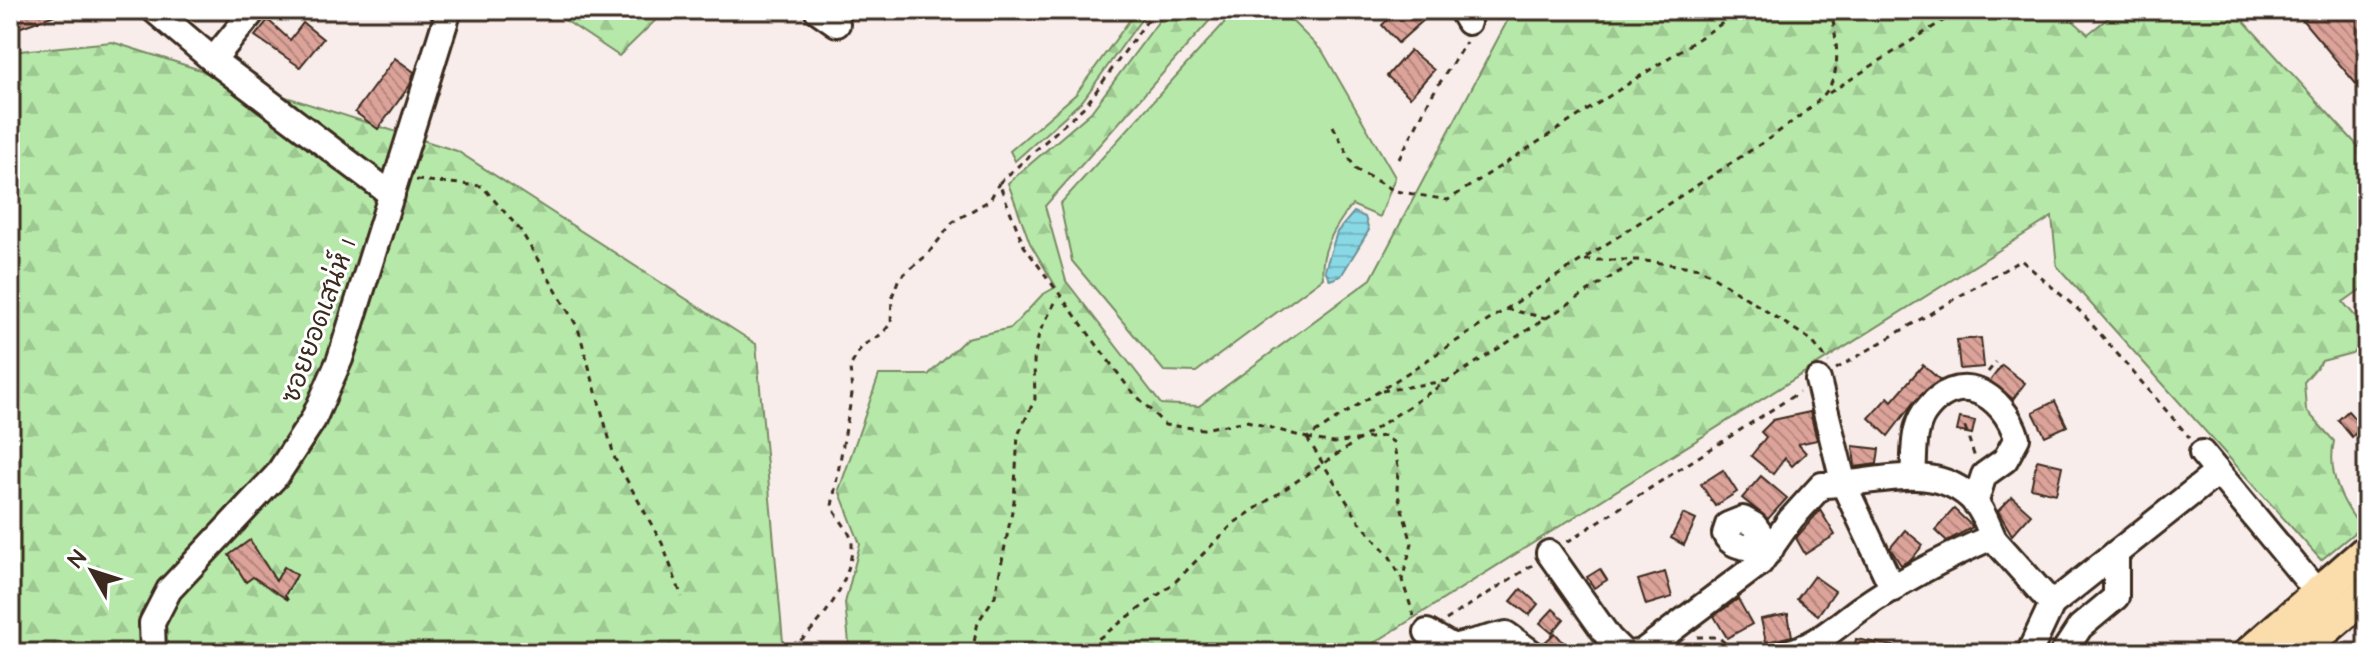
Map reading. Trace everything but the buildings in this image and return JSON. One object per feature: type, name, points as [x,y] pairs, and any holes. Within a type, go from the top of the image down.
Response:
[{"type":"main road","points":[[2250,653],[2367,551]]},
{"type":"main road","points":[[2297,653],[2367,593]]},
{"type":"street","points":[[154,10],[213,60],[394,187]]},
{"type":"street","points":[[213,60],[254,10]]},
{"type":"street","name":"ซอยยอดเสน่ห์ 1","points":[[153,653],[152,623],[169,590],[277,475],[313,420],[340,359],[449,10]]},
{"type":"street","points":[[1826,375],[1844,485],[1893,589]]},
{"type":"street","points":[[1913,475],[1917,430],[1924,414],[1943,394],[1967,388],[1990,395],[2011,418],[2017,438],[2005,460],[1984,475],[1975,503]]},
{"type":"street","points":[[2029,653],[2052,604],[2116,553],[2210,463],[2317,592]]},
{"type":"street","points":[[1635,653],[1642,652],[1760,563],[1822,485],[1844,485],[1913,475],[1949,482],[1975,503],[1995,541]]},
{"type":"street","points":[[1786,653],[1818,641],[1940,560],[1992,537],[2052,604]]},
{"type":"street","points":[[1549,553],[1609,638],[1624,653]]},
{"type":"street","points":[[2063,653],[2080,627],[2116,597],[2116,553]]},
{"type":"street","points":[[1427,632],[1453,647],[1506,634],[1532,653]]},
{"type":"path","points":[[780,653],[805,637],[821,618],[835,598],[850,559],[849,534],[837,520],[832,506],[852,394],[850,367],[862,346],[882,334],[891,323],[892,297],[899,278],[927,255],[953,222],[990,200],[999,183],[1086,105],[1155,10]]},
{"type":"path","points":[[1333,126],[1355,169],[1395,191],[1448,200],[1743,10]]},
{"type":"path","points":[[1829,93],[1839,50],[1831,10]]},
{"type":"path","points":[[1307,438],[1585,260],[1770,138],[1829,93],[1960,10]]},
{"type":"path","points":[[1399,159],[1432,95],[1461,55],[1464,16]]},
{"type":"path","points":[[999,183],[1024,246],[1128,387],[1165,425],[1203,429],[1247,421],[1334,443],[1384,436],[1393,442],[1397,492],[1412,543],[1402,580]]},
{"type":"path","points":[[394,187],[482,186],[521,231],[578,328],[615,459],[662,543],[682,597]]},
{"type":"path","points":[[1585,260],[1638,260],[1700,268],[1811,340],[1826,375]]},
{"type":"path","points":[[1079,653],[1173,584],[1234,523],[1447,381],[1638,260]]},
{"type":"path","points":[[972,653],[978,622],[995,596],[1014,501],[1018,435],[1035,399],[1034,361],[1039,333],[1059,296]]},
{"type":"path","points":[[1506,309],[1546,318]]},
{"type":"path","points":[[1378,391],[1447,381]]},
{"type":"path","points":[[1965,427],[1968,445],[1984,475]]},
{"type":"path","points":[[1307,438],[1359,521],[1390,557],[1402,580],[1410,611],[1427,632]]},
{"type":"path","points":[[1690,616],[1698,632],[1696,637],[1718,637],[1737,653]]},
{"type":"path","points":[[1562,653],[1568,647]]},
{"type":"green space","points":[[550,10],[666,10],[619,56]]},
{"type":"green space","points":[[1137,10],[1148,10],[1083,100],[1015,161],[1010,151],[1076,94]]},
{"type":"green space","points":[[1167,10],[1219,10],[1045,206],[1066,281],[1161,404],[1199,406],[1371,279],[1513,10],[2061,10],[2088,34],[2118,10],[2234,10],[2367,156],[2367,285],[2343,302],[2367,330],[2367,340],[2352,353],[2322,361],[2304,382],[2306,410],[2334,441],[2332,464],[2337,487],[2361,527],[2321,560],[2057,266],[2052,217],[1358,653],[850,653],[845,603],[860,544],[839,490],[879,375],[928,375],[967,338],[1011,328],[1042,295],[1056,287],[1030,243],[1008,183],[1091,112]]},
{"type":"green space","points":[[1236,10],[1281,10],[1323,52],[1395,177],[1380,217],[1352,205],[1346,213],[1326,248],[1323,278],[1196,372],[1164,371],[1072,261],[1060,204]]},
{"type":"green space","points":[[112,42],[457,151],[756,344],[784,653],[10,653],[10,52]]},
{"type":"water","points":[[1354,212],[1365,217],[1369,230],[1341,276],[1330,280],[1325,270],[1337,232]]}]
